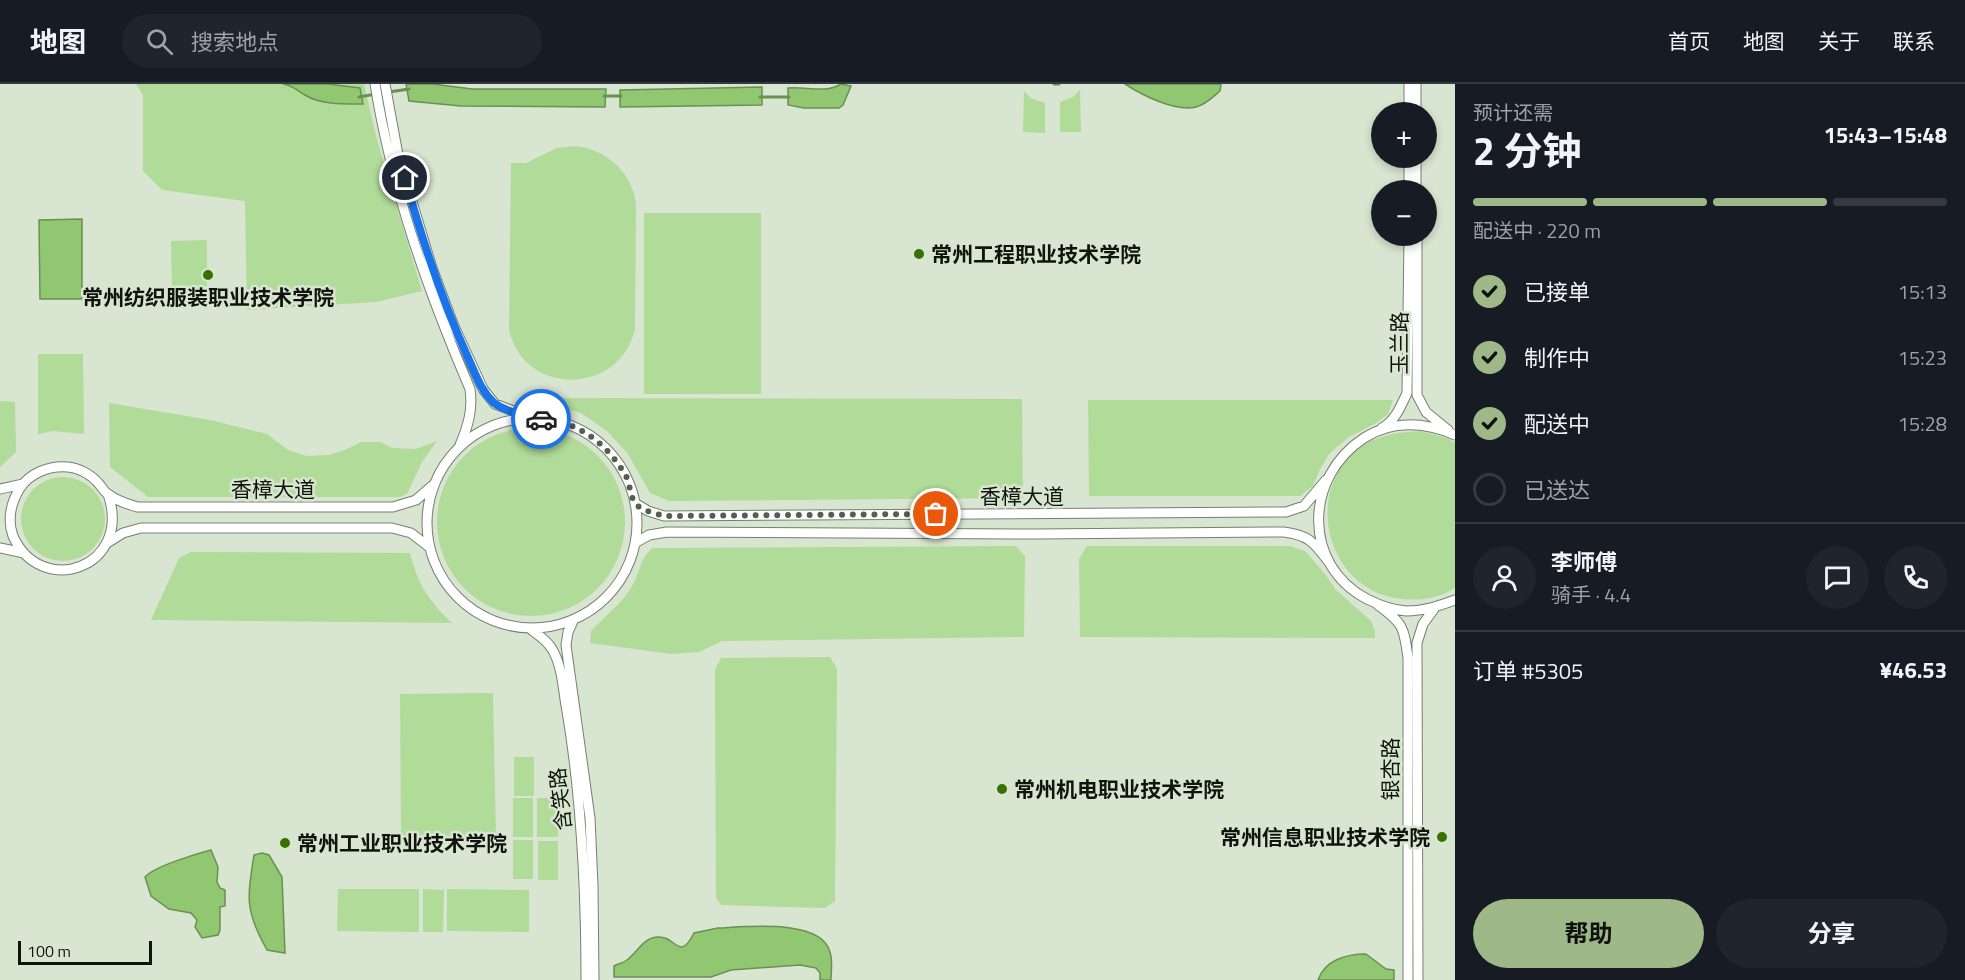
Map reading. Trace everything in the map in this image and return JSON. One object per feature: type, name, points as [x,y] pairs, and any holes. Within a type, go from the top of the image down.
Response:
[{"type":"street","points":[[378,84],[432,268],[453,324],[483,389],[495,404],[537,419]]},
{"type":"street","points":[[1409,84],[1409,102]]},
{"type":"street","points":[[1416,84],[1416,102]]},
{"type":"street","points":[[384,105],[402,203],[423,272],[470,389],[472,403],[470,418],[459,448]]},
{"type":"street","name":"玉兰路","points":[[1326,480],[1337,461],[1352,446],[1388,424],[1400,409],[1407,393],[1408,246]]},
{"type":"street","name":"玉兰路","points":[[1417,246],[1417,395],[1426,412],[1455,435]]},
{"type":"street","points":[[525,418],[537,419],[571,426],[604,446],[627,479],[635,503],[637,525],[635,543],[628,567],[610,594],[596,606],[574,619],[550,627],[519,628],[492,621],[474,611],[447,585],[433,560],[429,547],[426,516],[429,497],[438,474],[450,456],[468,439],[488,428],[508,421],[525,418]]},
{"type":"street","points":[[1370,434],[1389,427],[1410,424],[1425,425],[1455,435]]},
{"type":"street","points":[[68,467],[84,472],[98,481],[108,494],[113,510],[113,526],[107,543],[96,557],[81,566],[64,570],[46,568],[31,560],[18,547],[11,531],[10,513],[14,497],[23,484],[36,473],[52,468],[68,467]]},
{"type":"street","points":[[1326,480],[1318,520],[1320,539],[1328,561]]},
{"type":"street","name":"香樟大道","points":[[635,503],[648,511],[664,516],[1286,512],[1304,506],[1326,480]]},
{"type":"street","points":[[0,489],[23,484]]},
{"type":"street","name":"香樟大道","points":[[108,494],[137,507],[393,507],[416,500],[434,484]]},
{"type":"street","name":"香樟大道","points":[[107,543],[123,533],[141,528],[392,528],[411,533],[429,547]]},
{"type":"street","name":"香樟大道","points":[[635,543],[649,535],[667,532],[1045,534],[1284,531],[1299,534],[1314,542],[1341,579],[1358,594],[1378,605]]},
{"type":"street","points":[[0,548],[25,554]]},
{"type":"street","points":[[1378,605],[1406,611],[1434,609],[1455,600]]},
{"type":"street","name":"银杏路","points":[[1378,605],[1398,619],[1406,637],[1408,658],[1408,980]]},
{"type":"street","name":"银杏路","points":[[1418,980],[1417,643],[1423,624],[1434,609]]},
{"type":"street","name":"含笑路","points":[[574,619],[568,632],[566,645],[590,818],[594,980]]},
{"type":"street","name":"含笑路","points":[[529,628],[542,637],[552,649],[559,668],[575,764],[583,843],[586,917],[585,980]]},
{"type":"shaded area","points":[[136,84],[364,84],[376,136],[422,291],[376,302],[247,310],[245,201],[162,190],[143,171],[143,95]]},
{"type":"shaded area","points":[[283,84],[328,84],[360,88],[363,104],[318,101]]},
{"type":"shaded area","points":[[406,84],[433,84],[472,89],[606,89],[605,107],[461,106],[409,101]]},
{"type":"shaded area","points":[[841,84],[851,86],[843,105],[839,108],[804,108],[788,105],[788,88],[828,89]]},
{"type":"shaded area","points":[[1125,84],[1221,84],[1220,91],[1209,100],[1199,106],[1188,108],[1159,102]]},
{"type":"shaded area","points":[[762,87],[762,105],[620,107],[620,90]]},
{"type":"shaded area","points":[[1080,90],[1081,132],[1060,132],[1060,102],[1073,97]]},
{"type":"shaded area","points":[[1024,91],[1031,98],[1045,103],[1045,133],[1023,132]]},
{"type":"shaded area","points":[[576,146],[598,152],[616,164],[634,192],[636,204],[635,329],[626,351],[611,367],[592,376],[572,380],[551,377],[532,367],[518,351],[509,329],[511,163],[526,163],[557,148]]},
{"type":"shaded area","points":[[644,213],[761,213],[761,394],[644,394]]},
{"type":"shaded area","points":[[82,219],[82,299],[40,299],[39,220]]},
{"type":"shaded area","points":[[207,240],[207,286],[172,287],[171,241]]},
{"type":"shaded area","points":[[38,354],[83,354],[84,434],[53,431],[38,434]]},
{"type":"shaded area","points":[[521,398],[1022,399],[1023,498],[669,501],[650,493],[628,454],[607,431],[581,413],[559,407],[533,405]]},
{"type":"shaded area","points":[[1088,400],[1393,400],[1388,414],[1349,437],[1330,453],[1313,486],[1300,496],[1089,496]]},
{"type":"shaded area","points":[[0,401],[15,402],[16,452],[0,467]]},
{"type":"shaded area","points":[[109,403],[210,420],[267,434],[288,450],[307,456],[329,455],[361,442],[380,442],[392,448],[416,449],[437,441],[422,462],[407,494],[400,497],[148,497],[110,467]]},
{"type":"shaded area","points":[[522,428],[540,428],[567,435],[598,455],[618,486],[625,522],[618,558],[598,589],[567,609],[540,616],[522,616],[487,605],[471,595],[458,582],[441,549],[437,531],[437,513],[448,478],[458,462],[471,449],[504,432]]},
{"type":"shaded area","points":[[1420,431],[1447,438],[1455,443],[1455,588],[1430,598],[1416,600],[1376,592],[1354,577],[1339,557],[1330,534],[1328,509],[1333,484],[1346,461],[1367,443],[1393,434]]},
{"type":"shaded area","points":[[63,477],[79,480],[98,496],[105,519],[102,535],[86,554],[63,561],[47,558],[28,542],[21,519],[24,503],[40,484]]},
{"type":"shaded area","points":[[1016,546],[1025,556],[1024,637],[722,641],[699,652],[671,654],[590,643],[591,631],[626,595],[644,558],[653,548]]},
{"type":"shaded area","points":[[1087,546],[1290,546],[1305,551],[1336,590],[1371,621],[1375,638],[1080,637],[1079,559]]},
{"type":"shaded area","points":[[191,552],[410,553],[425,591],[436,607],[452,623],[151,620],[179,558]]},
{"type":"shaded area","points":[[830,657],[837,669],[835,901],[825,908],[721,905],[716,898],[715,670],[721,658]]},
{"type":"shaded area","points":[[493,693],[496,836],[401,837],[400,694]]},
{"type":"shaded area","points":[[514,757],[534,757],[534,796],[514,796]]},
{"type":"shaded area","points":[[513,798],[533,798],[533,837],[513,837]]},
{"type":"shaded area","points":[[537,798],[558,798],[558,837],[537,837]]},
{"type":"shaded area","points":[[513,840],[533,840],[533,879],[513,879]]},
{"type":"shaded area","points":[[538,841],[558,841],[558,880],[538,880]]},
{"type":"shaded area","points":[[211,850],[218,867],[217,882],[220,888],[225,890],[225,906],[220,907],[218,935],[202,938],[195,927],[197,920],[191,913],[169,909],[151,896],[145,877],[166,865]]},
{"type":"shaded area","points":[[262,853],[269,855],[282,877],[285,953],[267,950],[251,914],[249,894],[254,855]]},
{"type":"shaded area","points":[[338,889],[419,889],[419,932],[337,931]]},
{"type":"shaded area","points":[[423,889],[444,890],[443,932],[423,932]]},
{"type":"shaded area","points":[[447,889],[529,890],[529,932],[447,931]]},
{"type":"shaded area","points":[[781,927],[813,934],[824,941],[830,952],[831,980],[820,980],[820,973],[816,968],[800,965],[731,970],[711,977],[614,977],[614,966],[627,960],[652,938],[663,937],[681,947],[689,942],[694,933],[718,928]]},
{"type":"shaded area","points":[[1366,954],[1386,969],[1394,970],[1394,980],[1318,980],[1321,973],[1331,963],[1351,955]]},
{"type":"waterway","points":[[1054,84],[1059,84]]},
{"type":"waterway","points":[[389,92],[409,89]]},
{"type":"waterway","points":[[359,97],[376,94]]},
{"type":"waterway","points":[[604,96],[621,96]]},
{"type":"waterway","points":[[760,97],[789,97]]},
{"type":"way so far","points":[[541,419],[564,423],[578,429],[604,446],[627,479],[635,503],[648,511],[664,516],[936,514]]},
{"type":"place","name":"常州工程职业技术学院","points":[[919,254]]},
{"type":"place","name":"常州纺织服装职业技术学院","points":[[208,275]]},
{"type":"place","name":"常州机电职业技术学院","points":[[1002,789]]},
{"type":"place","name":"常州信息职业技术学院","points":[[1442,837]]},
{"type":"place","name":"常州工业职业技术学院","points":[[285,843]]},
{"type":"route","points":[[405,178],[432,268],[453,324],[483,389],[495,404],[513,412],[541,419]]}]
